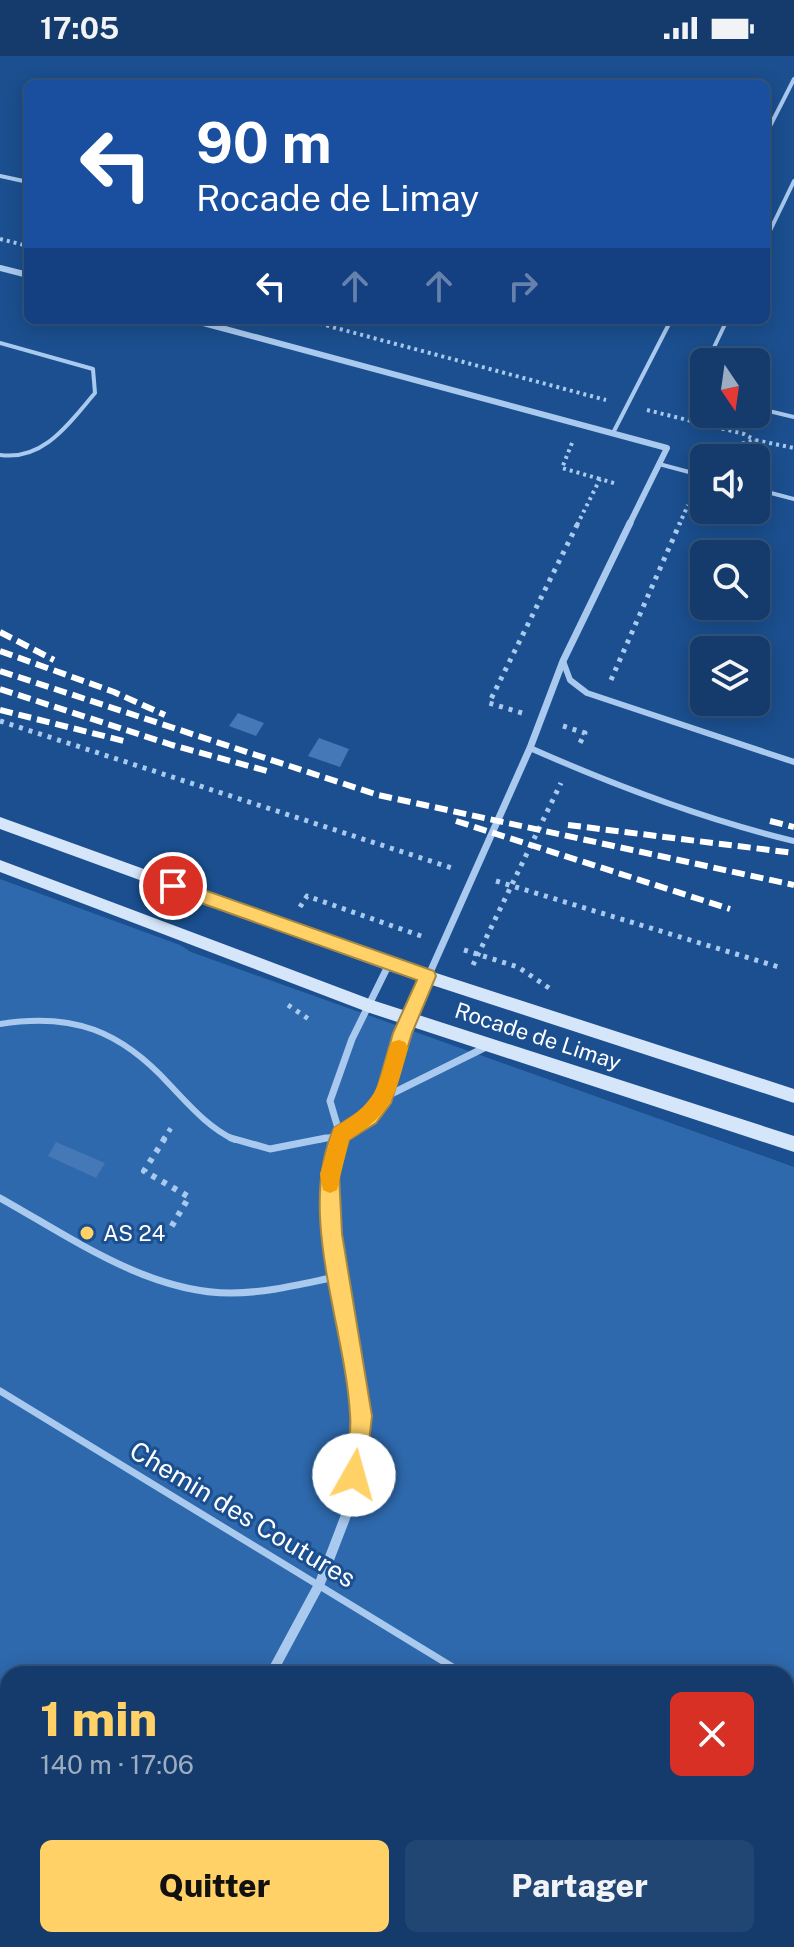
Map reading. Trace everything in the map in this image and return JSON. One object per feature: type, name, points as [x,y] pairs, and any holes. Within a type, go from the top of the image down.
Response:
[{"type":"main road","name":"Rocade de Limay","points":[[0,823],[389,964],[794,1096]]},
{"type":"main road","name":"Rocade de Limay","points":[[0,866],[370,1006],[794,1144]]},
{"type":"street","points":[[0,268],[24,274]]},
{"type":"street","points":[[207,324],[667,448],[563,661],[530,748],[403,1033],[385,1097]]},
{"type":"street","points":[[275,1666],[320,1583],[350,1505],[361,1416],[332,1234],[330,1174],[340,1135],[330,1101],[352,1039],[389,964]]},
{"type":"street","points":[[340,1135],[369,1116],[385,1097],[493,1044]]},
{"type":"lane","points":[[770,126],[794,79]]},
{"type":"lane","points":[[0,176],[24,181]]},
{"type":"lane","points":[[770,231],[794,181]]},
{"type":"lane","points":[[613,433],[669,324]]},
{"type":"lane","points":[[713,348],[725,324]]},
{"type":"lane","points":[[0,343],[93,369],[95,393],[51,442],[12,459],[0,455]]},
{"type":"lane","points":[[770,411],[794,417]]},
{"type":"lane","points":[[659,464],[690,472]]},
{"type":"lane","points":[[770,493],[794,499]]},
{"type":"lane","points":[[563,661],[570,680],[587,693],[794,762]]},
{"type":"lane","points":[[530,748],[570,766],[758,834],[794,841]]},
{"type":"lane","points":[[0,1024],[28,1018],[64,1018],[100,1030],[150,1064],[202,1119],[232,1142],[266,1150],[340,1135]]},
{"type":"lane","points":[[0,1198],[162,1284],[212,1292],[255,1292],[341,1276]]},
{"type":"lane","name":"Chemin des Coutures","points":[[0,1391],[320,1583],[451,1666]]},
{"type":"path","points":[[0,239],[24,245]]},
{"type":"path","points":[[321,324],[794,448]]},
{"type":"path","points":[[578,424],[562,468],[617,484]]},
{"type":"path","points":[[740,444],[755,440]]},
{"type":"path","points":[[523,713],[489,703],[600,479]]},
{"type":"path","points":[[602,699],[688,505]]},
{"type":"path","points":[[0,721],[473,875],[782,968]]},
{"type":"path","points":[[462,988],[585,733],[563,726]]},
{"type":"path","points":[[170,1229],[189,1197],[144,1171],[173,1125]]},
{"type":"shaded area","points":[[0,879],[180,945],[191,952],[794,1167],[794,1666],[0,1666]]},
{"type":"building","points":[[238,713],[264,723],[256,736],[229,726]]},
{"type":"building","points":[[319,738],[349,749],[340,767],[308,756]]},
{"type":"building","points":[[56,1142],[105,1163],[96,1178],[48,1156]]},
{"type":"railway","points":[[0,632],[54,660]]},
{"type":"railway","points":[[0,651],[114,692],[165,715]]},
{"type":"railway","points":[[0,671],[378,795],[794,885]]},
{"type":"railway","points":[[0,689],[172,745],[267,771]]},
{"type":"railway","points":[[0,710],[128,742]]},
{"type":"railway","points":[[456,821],[730,909]]},
{"type":"railway","points":[[770,821],[794,827]]},
{"type":"railway","points":[[568,825],[794,853]]},
{"type":"slow traffic","points":[[330,1184],[340,1135],[369,1116],[385,1097],[399,1048]]},
{"type":"place","name":"AS 24","points":[[87,1233]]},
{"type":"route","points":[[173,886],[427,976],[403,1033],[385,1097],[369,1116],[340,1135],[330,1174],[332,1234],[361,1416],[354,1475]]}]
